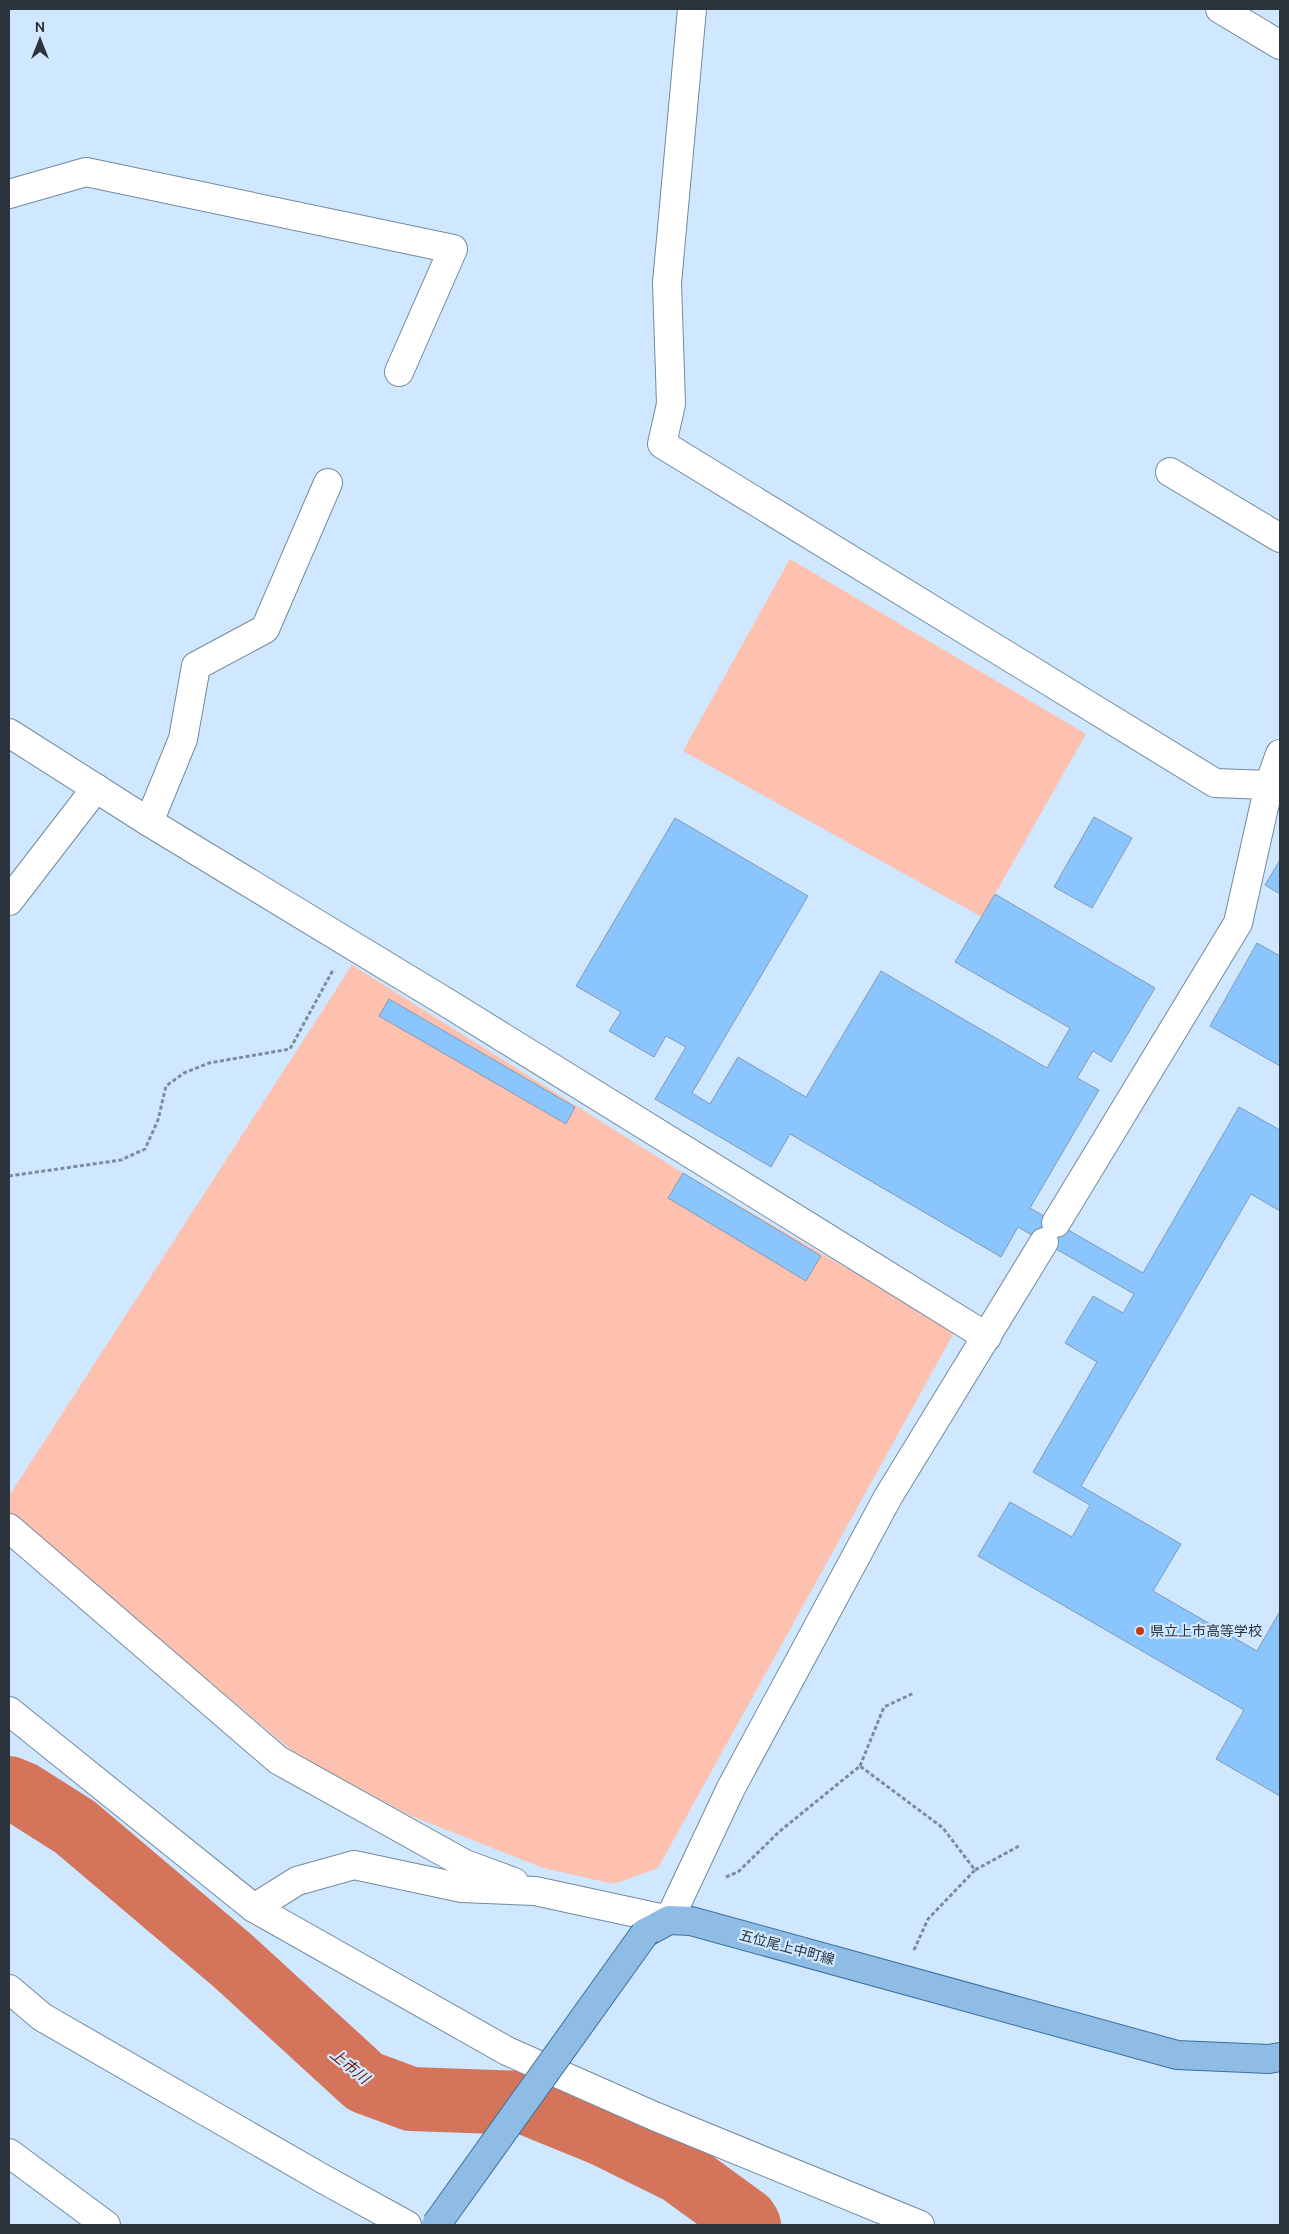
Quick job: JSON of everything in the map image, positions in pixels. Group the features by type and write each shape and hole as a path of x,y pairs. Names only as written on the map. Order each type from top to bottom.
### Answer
{"main road":[{"name":"五位尾上中町線","path":"670,1920 691,1921 1177,2055 1269,2059 1280,2057"},
{"path":"436,2225 645,1933 670,1920"}],"street":[{"path":"692,9 667,283 671,404 662,444 1214,783 1269,785"},
{"path":"1220,9 1280,45"},
{"path":"9,194 86,172 453,249 398,372"},
{"path":"1170,472 1280,538"},
{"path":"149,822 183,739 196,666 266,630 328,484"},
{"path":"9,733 149,822 987,1337"},
{"path":"9,1528 278,1760 465,1864 535,1891 670,1920 731,1788 888,1497 1238,923 1269,785 1280,754"},
{"path":"9,901 96,788"},
{"path":"9,1711 254,1908 507,2051 654,2116 920,2225"},
{"path":"254,1908 297,1881 354,1865 462,1888 535,1891"},
{"path":"9,1989 42,2017 325,2180 407,2225"},
{"path":"9,2153 106,2225"}],"path":[{"path":"9,1176 121,1160 145,1149 158,1120 166,1086 184,1073 208,1064 290,1049 347,943"},
{"path":"686,1884 709,1882 738,1872 780,1831 860,1766 884,1707 914,1693"},
{"path":"860,1766 943,1828 975,1870"},
{"path":"901,1978 928,1919 975,1870 1019,1846"}],"shaded area":[{"path":"790,559 1086,734 982,917 683,751"},
{"path":"352,965 683,1173 955,1331 658,1868 614,1884 543,1868 409,1815 297,1755 9,1513 9,1496"}],"building":[{"path":"1094,817 1132,838 1092,908 1054,887"},
{"path":"675,818 808,896 692,1093 710,1104 738,1057 806,1097 881,971 1047,1068 1070,1028 955,962 995,894 1155,988 1111,1062 1093,1051 1077,1078 1099,1090 1030,1208 1143,1273 1239,1107 1280,1130 1280,1211 1251,1194 1081,1486 1181,1544 1153,1591 1257,1651 1280,1611 1280,1796 1216,1759 1244,1710 978,1556 1010,1502 1072,1537 1090,1505 1033,1472 1097,1362 1065,1343 1093,1296 1123,1313 1134,1294 1018,1227 1001,1257 790,1134 771,1167 655,1099 686,1047 666,1036 654,1057 609,1031 621,1012 576,986"},
{"path":"1280,860 1280,894 1265,885"},
{"path":"1257,943 1280,956 1280,1066 1210,1026"},
{"path":"389,999 575,1107 566,1124 379,1016"},
{"path":"683,1173 821,1256 806,1281 668,1198"}],"waterway":[{"name":"上市川","path":"9,1788 23,1794 75,1827 233,1961 365,2082 411,2099 527,2103 603,2134 680,2172 746,2220 749,2225"}],"place":[{"name":"県立上市高等学校","path":"1140,1631"}]}
